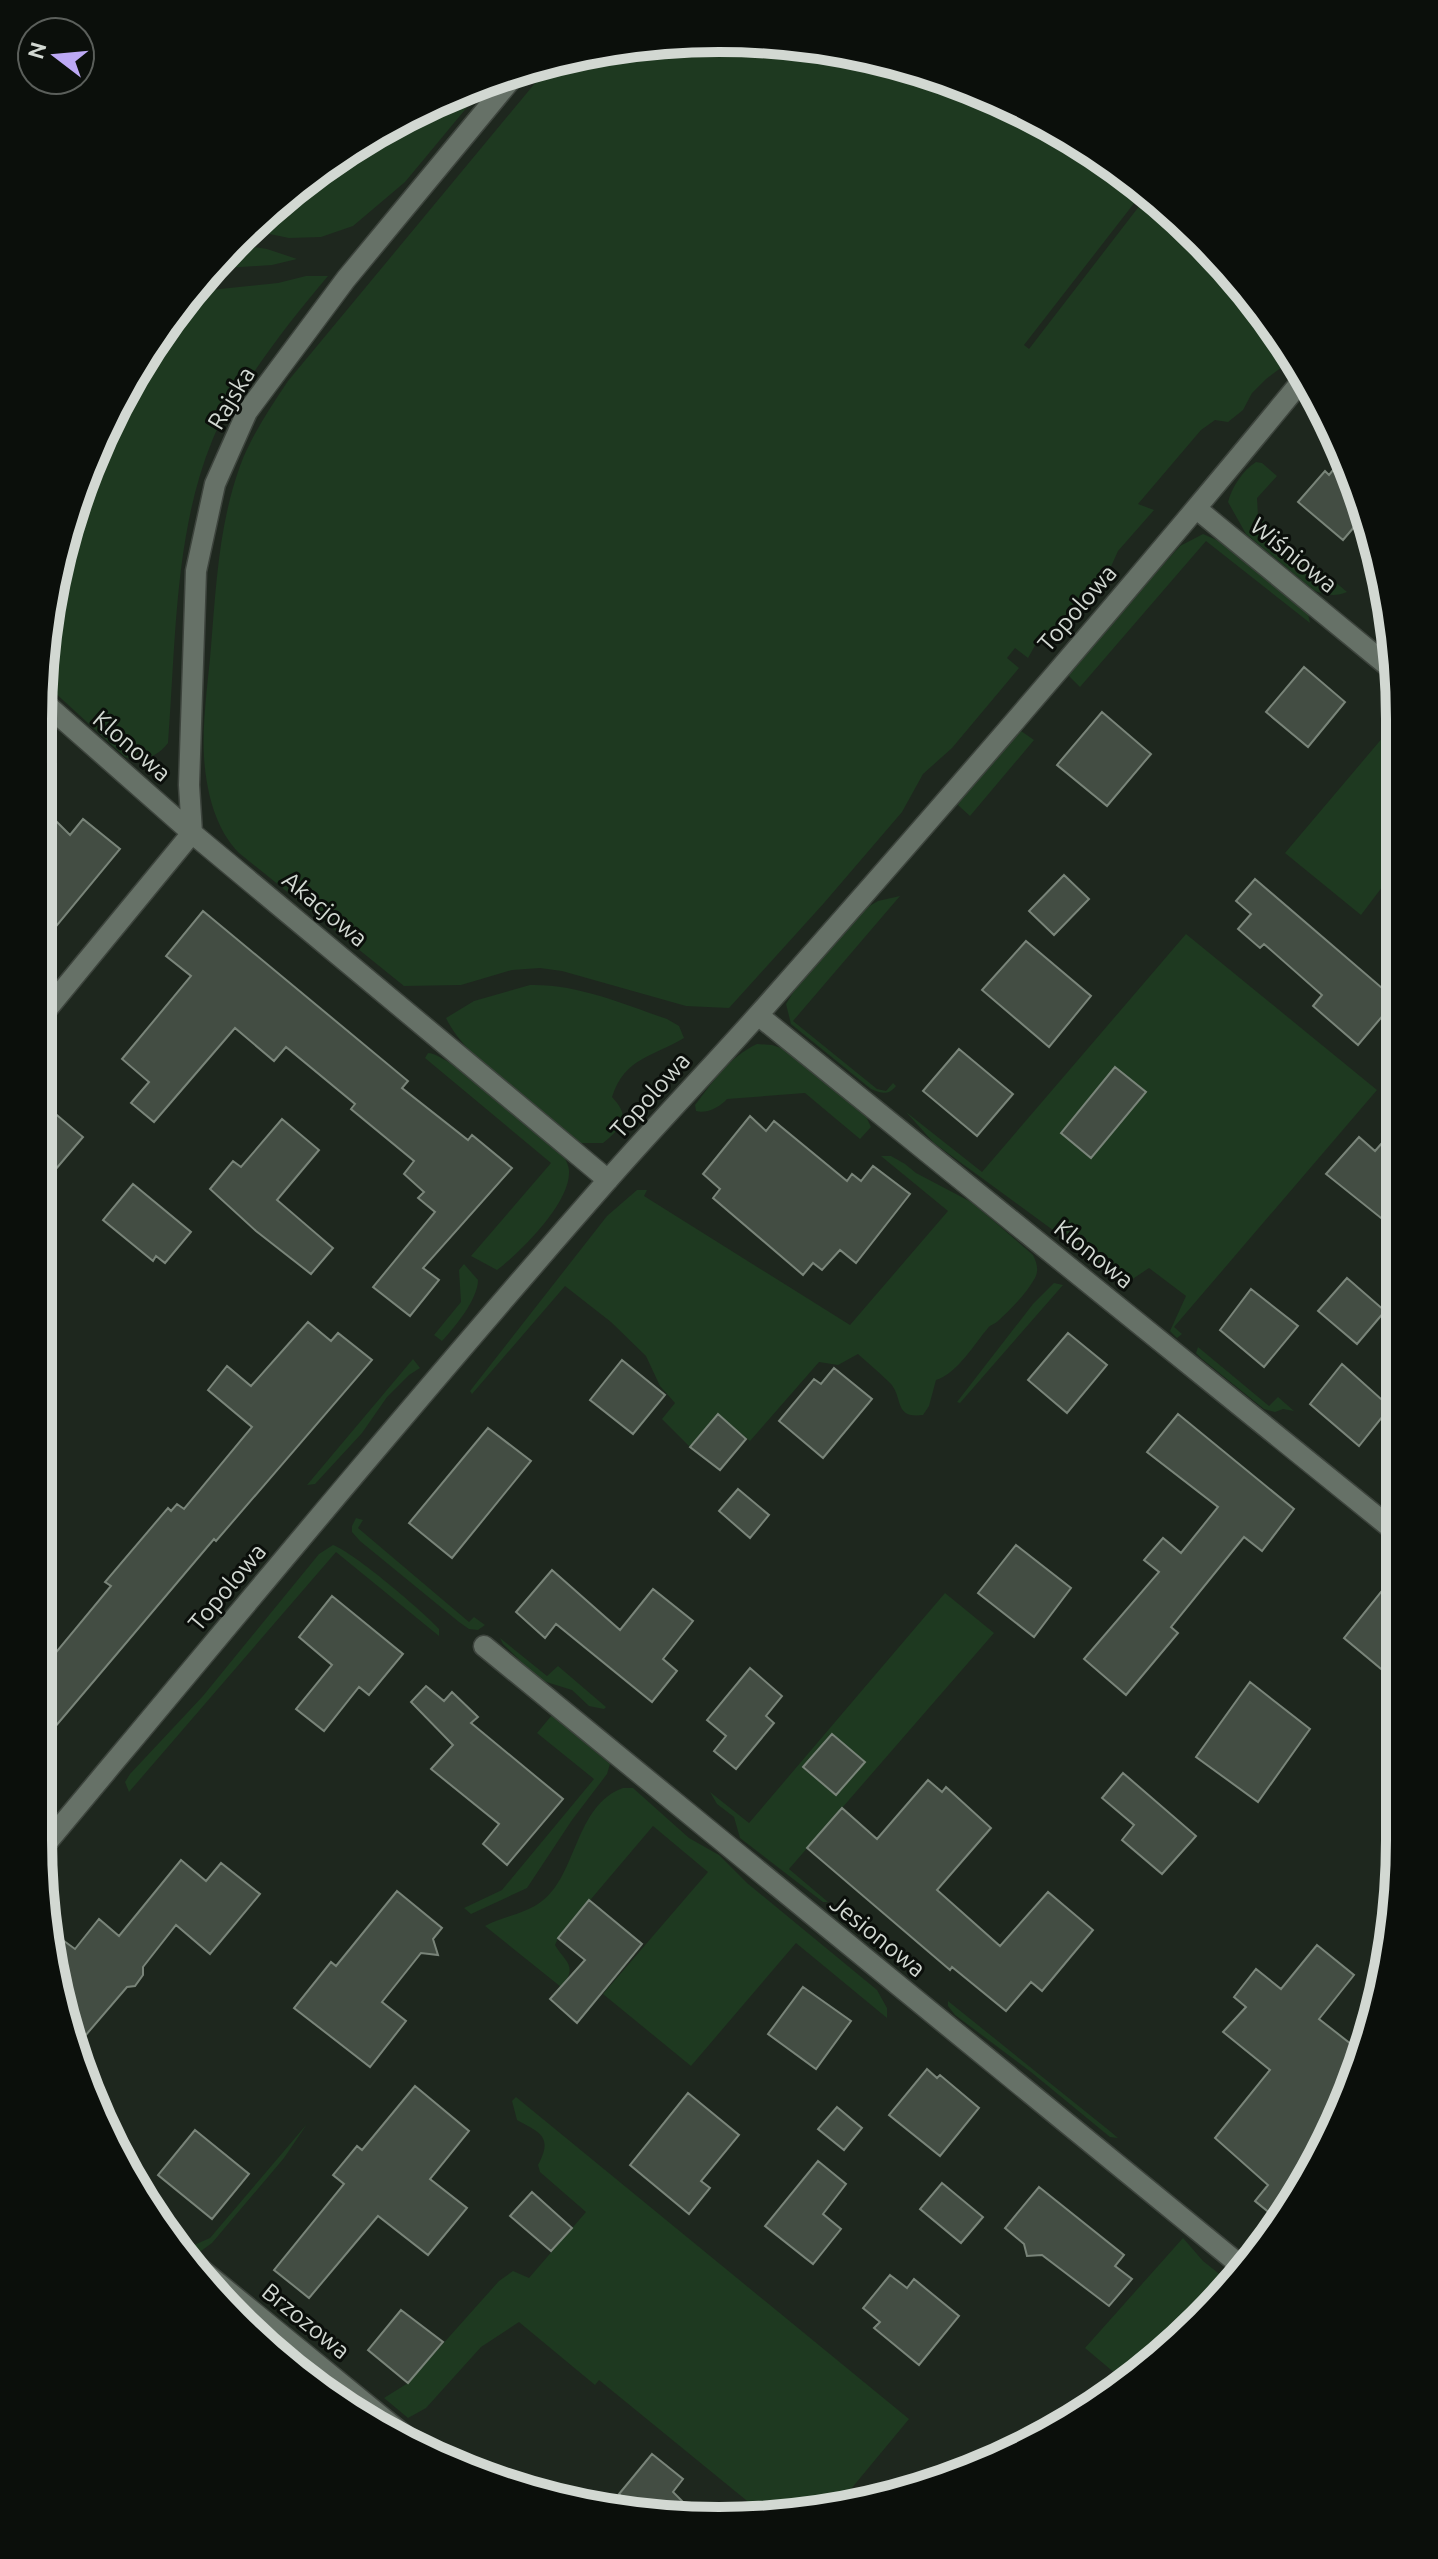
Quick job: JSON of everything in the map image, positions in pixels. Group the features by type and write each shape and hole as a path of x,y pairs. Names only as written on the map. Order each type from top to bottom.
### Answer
{"street":[{"name":"Rajska","path":"192,833 189,785 196,571 215,484 247,412 346,279 505,87"},
{"name":"Topolowa","path":"52,1837 315,1522 608,1180 758,1015 1197,509 1297,386"},
{"name":"Wiśniowa","path":"1197,509 1384,662"},
{"name":"Klonowa","path":"52,710 192,833"},
{"path":"52,1003 192,833"},
{"name":"Akacjowa","path":"192,833 608,1180"},
{"name":"Klonowa","path":"758,1015 1386,1524"},
{"name":"Jesionowa","path":"484,1646 1235,2261"},
{"name":"Brzozowa","path":"229,2292 377,2413"}],"green space":[{"path":"719,52 763,53 849,65 933,87 1014,121 1052,141 1090,164 1137,200 1024,345 1029,349 1141,203 1191,247 1220,279 1284,365 1252,393 1243,410 1228,422 1215,420 1201,430 1138,504 1154,510 1118,551 1109,571 1037,642 1028,658 1015,648 1007,658 1019,668 952,748 923,774 902,812 729,1008 686,1006 562,971 540,968 512,970 461,985 404,986 239,853 231,843 213,808 205,770 205,716 220,555 227,510 240,466 288,381 540,77 632,58"},
{"path":"474,99 405,182 353,226 321,237 289,238 263,233 348,164 424,121"},
{"path":"248,246 297,259 272,265 228,268"},
{"path":"306,276 328,276 278,339 229,408 216,433 200,477 183,551 168,743 149,758 125,757 53,691 65,589 87,505 141,385 164,348 209,290 278,283"},
{"path":"1256,462 1262,463 1277,476 1257,498 1258,516 1347,592 1330,595 1313,590 1246,534 1228,502 1239,479"},
{"path":"1203,534 1219,541 1308,614 1310,623 1206,541 1080,687 1067,674 1075,663 1180,546"},
{"path":"1021,731 1034,740 970,816 958,805 959,801 1013,733"},
{"path":"1386,734 1386,882 1361,915 1285,853"},
{"path":"900,896 793,1021 877,1089 886,1091 893,1083 896,1086 891,1091 882,1093 871,1089 791,1024 786,1004 800,981 859,912 878,901"},
{"path":"1186,934 1377,1090 1174,1327 1182,1334 1177,1338 1170,1331 1186,1296 1149,1268 1128,1282 1121,1280 934,1143 906,1112 982,1172"},
{"path":"530,985 565,988 600,996 679,1026 684,1038 641,1060 624,1074 612,1097 621,1110 622,1122 603,1143 581,1143 520,1095 484,1065 446,1018 474,1001"},
{"path":"757,1044 790,1051 863,1110 871,1127 860,1139 805,1093 727,1099 713,1109 696,1111 695,1105 722,1071"},
{"path":"428,1053 455,1066 495,1097 562,1153 568,1166 567,1183 553,1211 531,1239 497,1270 471,1256 551,1163 425,1058"},
{"path":"881,1156 891,1156 973,1203 1033,1255 1037,1266 1035,1278 1018,1301 989,1327 958,1365 936,1380 929,1406 923,1415 903,1411 891,1384 858,1354 838,1365 819,1362 750,1441 718,1414 690,1447 662,1419 675,1403 660,1386 646,1356 611,1322 565,1286 472,1394 470,1391 607,1216 637,1190 647,1190 644,1196 850,1325 948,1211"},
{"path":"464,1264 478,1280 477,1288 465,1312 442,1341 434,1335 461,1302 459,1270"},
{"path":"1054,1283 1063,1285 960,1403 957,1402 1033,1304"},
{"path":"1198,1347 1269,1406 1278,1397 1294,1411 1264,1409 1202,1359 1196,1353"},
{"path":"413,1359 420,1368 387,1397 362,1433 315,1484 307,1485"},
{"path":"356,1518 363,1520 358,1528 469,1622 474,1617 485,1625 478,1630 469,1629 360,1541 352,1532"},
{"path":"333,1545 404,1597 439,1629 439,1636 336,1552 129,1792 125,1782 130,1774 203,1696 319,1554"},
{"path":"945,1593 994,1633 789,1869 828,1902 823,1902 740,1838 734,1817 717,1804 710,1792 749,1823"},
{"path":"500,1638 547,1676 558,1666 606,1707 589,1706 572,1690 540,1680"},
{"path":"552,1715 610,1764 607,1774 527,1888 471,1914 464,1908 502,1890 594,1779 537,1733"},
{"path":"623,1788 633,1788 689,1838 719,1855 747,1883 877,1990 887,2008 887,2018 796,1943 691,2066 603,1994 708,1872 653,1826 558,1938 555,1945 570,1969 561,1987 485,1926 529,1909 554,1889 595,1809"},
{"path":"948,2001 1118,2138 1110,2137 955,2015"},
{"path":"516,2097 909,2419 846,2494 754,2506 599,2380 595,2385 519,2322 481,2347 426,2408 408,2418 384,2398 408,2383 499,2281 513,2271 529,2278 586,2212 540,2172 538,2165 544,2142 538,2133 517,2120 512,2101"},
{"path":"307,2124 284,2158 212,2243 201,2251 195,2251 181,2234 194,2245 210,2238"},
{"path":"1183,2238 1203,2261 1223,2277 1191,2312 1117,2375 1085,2348"}],"building":[{"path":"1336,467 1357,524 1343,540 1298,502 1325,471 1329,475"},
{"path":"1304,667 1345,702 1308,747 1266,712"},
{"path":"1102,712 1151,754 1107,806 1057,765"},
{"path":"52,817 70,835 83,819 120,849 52,931"},
{"path":"1064,875 1089,899 1054,935 1029,911"},
{"path":"1255,879 1386,991 1386,1012 1358,1045 1313,1006 1322,995 1264,944 1260,948 1238,929 1251,914 1236,901"},
{"path":"203,911 408,1081 402,1088 468,1140 472,1135 512,1168 423,1268 439,1280 410,1316 373,1287 435,1212 418,1198 424,1192 404,1174 414,1161 351,1109 355,1104 286,1047 274,1061 235,1028 154,1122 131,1103 149,1082 122,1059 191,976 166,956"},
{"path":"1026,941 1091,996 1049,1047 982,990"},
{"path":"959,1049 1013,1094 977,1136 923,1091"},
{"path":"1115,1067 1146,1092 1091,1158 1061,1133"},
{"path":"52,1111 83,1137 52,1174"},
{"path":"750,1116 766,1131 774,1121 847,1181 852,1174 861,1181 873,1166 910,1194 856,1263 840,1250 822,1270 813,1263 803,1275 713,1198 720,1189 703,1174"},
{"path":"282,1119 319,1150 277,1200 333,1248 311,1274 256,1231 210,1189 233,1161 241,1167"},
{"path":"1359,1137 1375,1151 1386,1138 1386,1222 1326,1174"},
{"path":"133,1184 191,1232 165,1263 156,1256 153,1261 103,1220"},
{"path":"1347,1278 1385,1311 1357,1344 1318,1311"},
{"path":"1251,1289 1298,1326 1264,1367 1220,1330"},
{"path":"308,1322 331,1341 338,1333 372,1360 216,1541 214,1539 52,1730 52,1657 111,1586 105,1582 168,1508 171,1511 177,1504 184,1509 252,1427 208,1390 227,1366 251,1386"},
{"path":"1068,1333 1107,1365 1067,1413 1028,1380"},
{"path":"622,1360 665,1395 633,1434 590,1400"},
{"path":"1342,1364 1386,1403 1386,1412 1359,1446 1310,1404"},
{"path":"834,1368 872,1399 823,1458 779,1421 814,1379 821,1384"},
{"path":"718,1414 746,1439 720,1470 690,1447"},
{"path":"1178,1414 1294,1509 1262,1551 1244,1537 1171,1627 1178,1633 1126,1695 1084,1659 1159,1572 1144,1560 1163,1538 1181,1553 1218,1507 1147,1452"},
{"path":"488,1428 531,1461 452,1558 409,1523"},
{"path":"738,1489 769,1515 750,1538 719,1511"},
{"path":"1016,1545 1071,1588 1034,1637 978,1593"},
{"path":"552,1570 620,1630 653,1589 693,1621 663,1659 677,1671 652,1702 556,1624 545,1638 516,1612"},
{"path":"1386,1586 1386,1673 1344,1638"},
{"path":"332,1596 403,1654 369,1695 359,1687 324,1731 296,1709 332,1665 299,1637"},
{"path":"750,1668 782,1696 766,1716 774,1723 736,1769 714,1751 726,1736 707,1720"},
{"path":"1250,1682 1310,1729 1258,1802 1196,1757"},
{"path":"426,1686 444,1701 452,1692 478,1717 471,1723 563,1799 507,1865 483,1844 499,1824 431,1769 453,1745 411,1702"},
{"path":"832,1734 865,1762 836,1795 803,1767"},
{"path":"1123,1773 1196,1836 1162,1874 1122,1840 1134,1825 1102,1798"},
{"path":"928,1780 942,1792 946,1787 991,1828 937,1890 1000,1946 1048,1892 1093,1930 1042,1991 1031,1982 1006,2011 952,1967 950,1970 807,1848 842,1808 877,1839"},
{"path":"181,1860 206,1881 221,1863 260,1894 210,1954 176,1925 143,1967 143,1975 135,1986 127,1987 83,2039 60,1938 75,1949 99,1919 119,1936"},
{"path":"397,1891 442,1928 433,1939 438,1955 421,1953 382,2002 406,2021 370,2067 294,2008 331,1962 336,1966"},
{"path":"589,1900 642,1944 577,2023 550,1999 585,1960 558,1938"},
{"path":"1317,1945 1354,1975 1319,2019 1353,2046 1317,2135 1271,2214 1255,2201 1268,2185 1215,2138 1270,2070 1223,2032 1246,2007 1234,1997 1256,1969 1281,1989"},
{"path":"803,1987 851,2021 816,2069 768,2034"},
{"path":"927,2069 937,2078 940,2075 979,2108 940,2156 889,2115"},
{"path":"415,2086 469,2131 430,2179 467,2208 428,2255 378,2216 309,2298 274,2270 344,2184 333,2175 357,2146 362,2150"},
{"path":"688,2093 739,2135 701,2181 710,2188 689,2214 630,2165"},
{"path":"837,2107 862,2128 844,2150 818,2129"},
{"path":"195,2130 249,2174 212,2219 158,2175"},
{"path":"818,2161 846,2184 823,2214 841,2229 813,2264 765,2226"},
{"path":"942,2183 983,2217 961,2243 920,2209"},
{"path":"1039,2187 1124,2255 1115,2266 1132,2279 1109,2306 1042,2255 1027,2256 1024,2244 1005,2228"},
{"path":"532,2192 572,2228 551,2251 510,2216"},
{"path":"890,2275 907,2288 914,2279 959,2316 919,2365 874,2328 880,2322 863,2308"},
{"path":"401,2310 443,2342 408,2383 368,2350"},
{"path":"652,2454 683,2479 673,2492 687,2506 625,2500 619,2494"}]}
